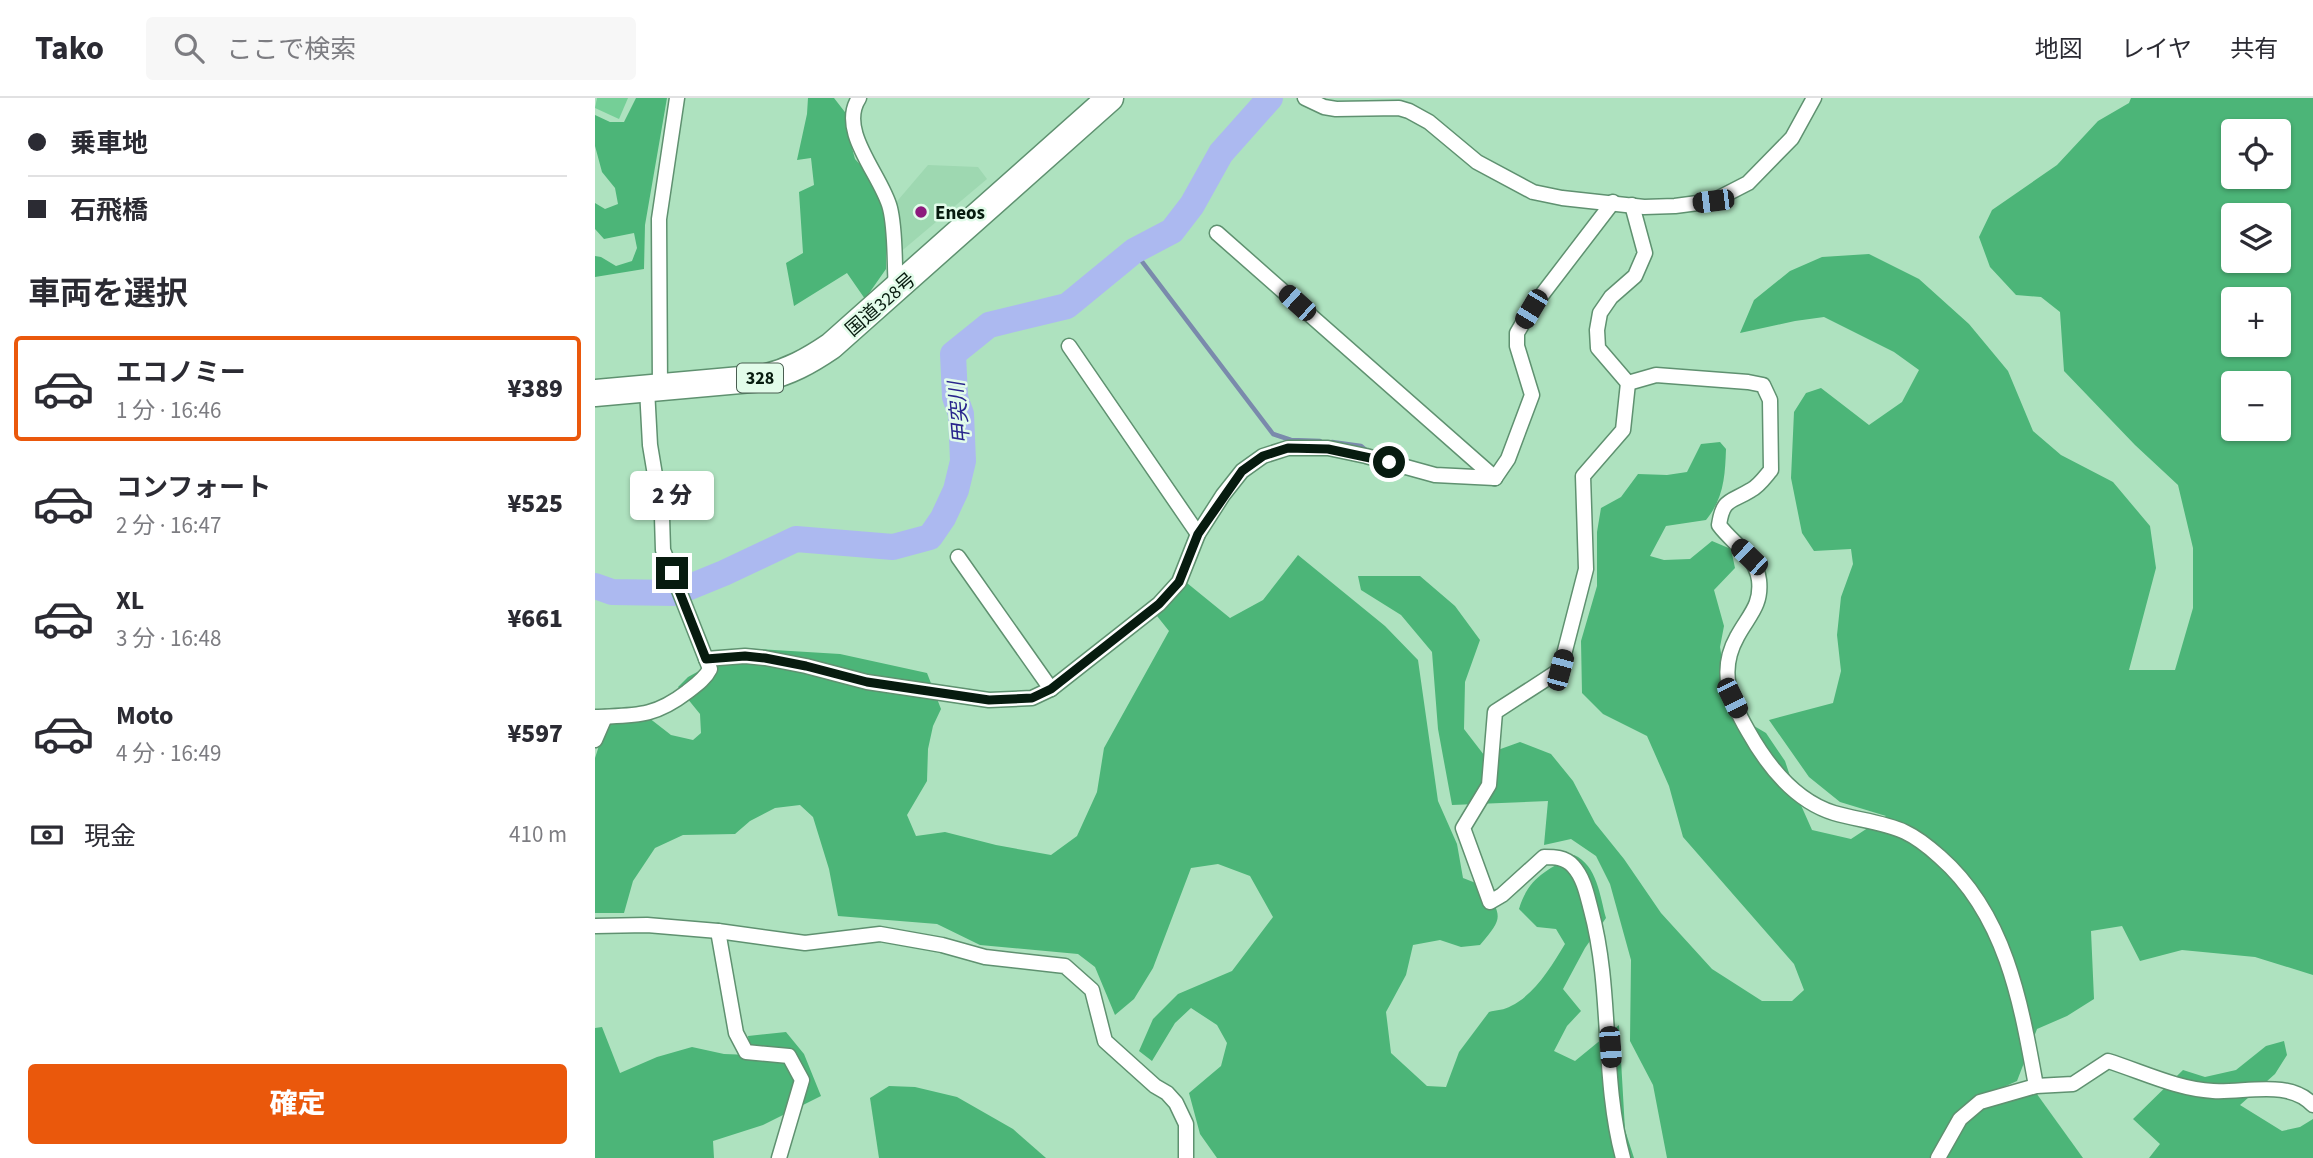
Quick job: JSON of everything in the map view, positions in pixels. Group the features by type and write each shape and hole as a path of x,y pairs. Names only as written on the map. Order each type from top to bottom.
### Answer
{"highway":[{"name":"国道328号","path":"595,393 735,382 787,372 831,346 1110,98"}],"street":[{"path":"595,740 600,717 652,713 707,676 710,669 663,550 662,517 650,445 659,219 677,98"},
{"path":"859,98 854,105 852,119 861,149 890,208 896,289"},
{"path":"1305,98 1324,107 1399,108 1409,111 1429,122 1477,162 1534,192 1562,198 1632,205 1675,206 1713,201 1748,183 1792,138 1814,98"},
{"path":"1495,478 1508,459 1532,395 1517,346 1517,333 1531,309 1613,202"},
{"path":"1623,1158 1612,1090 1607,1004 1598,934 1583,882 1572,864 1561,858 1544,857 1502,895 1490,902 1463,828 1489,785 1495,712 1560,670 1586,569 1583,476 1623,430 1628,383 1598,348 1597,330 1600,313 1611,297 1635,276 1645,253 1632,205"},
{"path":"1217,233 1495,478"},
{"path":"1069,346 1198,534"},
{"path":"1628,383 1656,375 1763,385 1770,400 1771,470 1754,489 1732,499 1722,509 1719,525 1749,557 1759,578 1757,607 1736,638 1728,659 1726,679 1732,698 1747,730 1769,765 1787,785 1832,812 1907,833 1930,848 1957,872 1992,921 2009,964 2023,1012 2036,1086"},
{"path":"706,659 745,656 765,658 867,682 989,700 1032,698 1051,689 1159,604 1179,582 1198,534 1242,471 1263,456 1288,448 1328,449 1436,475 1495,478"},
{"path":"958,556 1051,689"},
{"path":"595,926 647,925 805,943 880,934 942,945 985,957 1065,966 1092,990 1105,1041 1155,1086 1167,1093 1175,1103 1185,1124 1186,1158"},
{"path":"718,931 736,1033 746,1052 789,1056 803,1080 779,1158"},
{"path":"1938,1158 1960,1119 1980,1102 2036,1086 2073,1084 2108,1061 2178,1085 2212,1091 2289,1090 2308,1099 2313,1105"}],"shaded area":[{"path":"597,98 628,98 619,119 595,108"},
{"name":"Eneos","path":"928,165 978,167 987,179 898,254 893,206"}],"green space":[{"path":"636,98 667,98 645,225 644,269 595,277 595,256 616,266 632,261 637,248 634,233 604,239 595,229 595,203 605,209 618,204 615,188 602,172 595,146 595,115 610,122 624,122"},
{"path":"808,98 834,98 848,116 848,133 855,159 875,181 886,216 886,269 865,299 847,273 794,306 786,263 803,253 799,192 814,185 811,158 797,160"},
{"path":"2131,98 2313,98 2313,975 2255,957 2182,950 2140,961 2122,926 2091,931 2094,999 2067,1016 2037,1029 2017,1081 1986,1095 1934,1158 1667,1158 1653,1085 1630,1041 1631,960 1610,884 1596,856 1571,839 1544,845 1548,801 1452,805 1438,729 1432,652 1401,615 1361,590 1358,576 1420,576 1455,606 1480,640 1465,682 1464,729 1484,755 1520,742 1551,754 1573,781 1595,823 1661,913 1712,969 1762,1001 1792,1001 1804,990 1794,964 1683,837 1669,786 1647,736 1603,714 1582,693 1581,641 1597,586 1597,532 1601,508 1621,497 1638,474 1667,475 1687,472 1701,444 1720,442 1726,449 1724,478 1712,512 1706,520 1666,526 1650,556 1664,560 1690,559 1712,541 1731,549 1735,568 1714,590 1724,626 1720,647 1724,672 1737,716 1766,733 1785,761 1812,830 1851,839 1886,816 1840,802 1809,777 1769,720 1833,703 1841,671 1837,635 1841,597 1853,564 1851,549 1814,551 1802,533 1791,478 1794,412 1806,393 1821,388 1869,425 1902,402 1919,370 1894,352 1824,317 1740,333 1754,300 1790,271 1822,257 1869,254 1919,279 1969,324 2008,371 2033,431 2061,455 2113,482 2150,526 2156,568 2129,670 2175,670 2193,608 2193,548 2178,485 2135,445 2064,371 2060,312 2041,297 2016,295 1990,267 1979,237 1992,210 2057,165 2098,121 2129,103"},
{"path":"1298,555 1385,626 1418,660 1438,801 1457,844 1463,878 1486,887 1497,912 1498,918 1493,929 1480,945 1461,947 1440,940 1413,945 1406,975 1386,1012 1391,1053 1427,1086 1446,1087 1459,1052 1489,1012 1509,1007 1528,994 1542,979 1565,944 1556,929 1537,927 1519,909 1533,882 1574,855 1588,866 1593,874 1606,918 1585,948 1563,989 1581,1011 1567,1026 1554,1051 1575,1061 1619,1025 1625,1130 1634,1158 1217,1158 1200,1134 1189,1093 1221,1066 1227,1043 1217,1025 1191,1008 1175,1023 1152,1061 1139,1051 1153,1019 1178,994 1232,971 1273,917 1250,876 1218,864 1191,868 1153,968 1134,999 1115,1015 1095,967 1078,954 980,945 937,924 838,916 829,869 813,817 800,805 775,808 750,821 735,834 683,835 655,848 633,881 624,913 595,913 595,758 610,712 635,707 671,735 693,740 701,733 700,714 678,687 688,677 741,648 840,654 927,673 941,709 933,726 928,749 927,781 907,815 916,836 945,832 1051,855 1077,836 1097,792 1104,748 1169,631 1157,616 1187,583 1230,618 1263,600"},
{"path":"602,1027 620,1073 657,1057 692,1047 724,1054 750,1055 748,1036 786,1032 804,1054 821,1096 763,1125 713,1141 714,1158 595,1158 595,1028"},
{"path":"2284,1041 2287,1055 2275,1074 2240,1105 2282,1131 2300,1127 2313,1119 2313,1158 2149,1158 2160,1144 2133,1119 2183,1070 2205,1077 2236,1070 2266,1046"},
{"path":"889,1086 915,1087 957,1097 1013,1129 1046,1158 879,1158 870,1098"},
{"path":"2034,1090 2083,1158 1947,1158 1955,1138 1973,1110"}],"waterway":[{"name":"甲突川","path":"595,586 612,592 675,593 796,539 893,547 930,537 943,518 956,490 963,461 961,414 955,397 953,354 989,325 1067,306 1134,251 1172,231 1192,205 1221,153 1270,98"},
{"path":"1134,251 1273,434 1291,440 1320,441"},
{"path":"1332,442 1361,446 1367,451"}],"place":[{"name":"Eneos","path":"921,212"}],"route":[{"path":"672,573 706,659 745,656 765,658 867,682 989,700 1032,698 1051,689 1159,604 1179,582 1198,534 1223,495 1242,471 1263,456 1288,448 1328,449 1389,462"}]}
